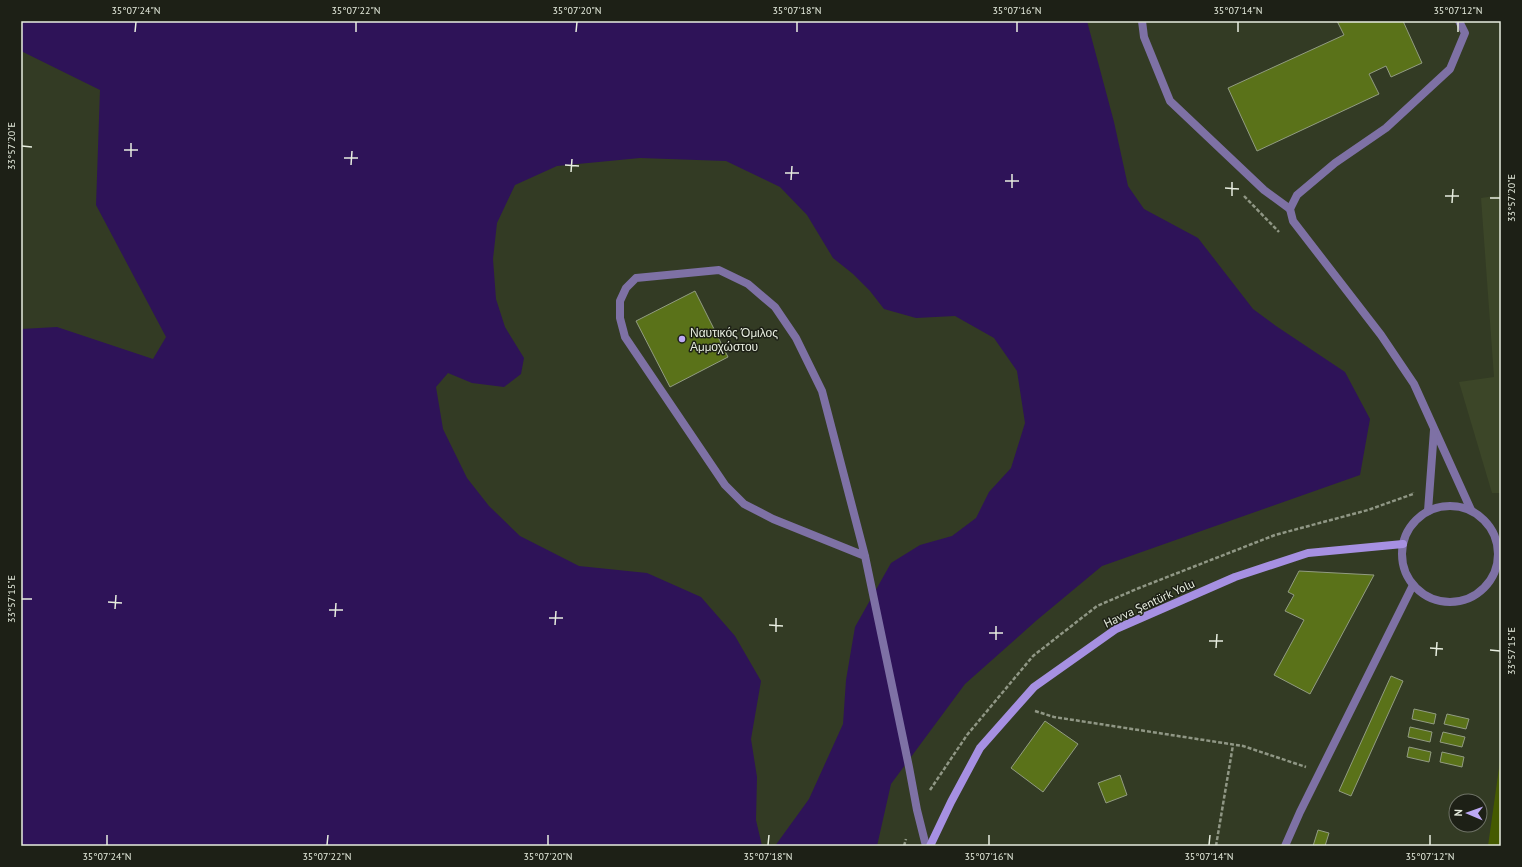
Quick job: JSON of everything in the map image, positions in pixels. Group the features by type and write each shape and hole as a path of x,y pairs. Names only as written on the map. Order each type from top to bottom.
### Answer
{"street":[{"path":"1142,21 1144,37 1170,101 1264,190 1290,209 1293,220 1381,335 1414,384 1471,510"},
{"path":"1290,209 1297,195 1335,163 1386,128 1450,69 1465,33 1459,21"},
{"path":"865,556 773,519 744,504 725,485 625,337 620,318 620,301 626,288 636,278 719,270 748,284 775,307 796,338 822,391 865,556 917,810 926,846"},
{"path":"1428,511 1434,429"},
{"path":"1442,506 1457,506 1471,510 1484,519 1492,531 1497,545 1497,574 1485,587 1472,597 1457,602 1440,601 1426,596 1413,585 1406,573 1402,558 1403,544 1408,530 1416,519 1428,511 1442,506"},
{"name":"Havva Şentürk Yolu","path":"930,846 951,802 980,748 1034,686 1116,629 1235,578 1308,553 1403,544"},
{"path":"1285,846 1413,585"}],"path":[{"path":"1240,192 1282,236"},
{"path":"917,810 967,735 1033,656 1097,606 1275,535 1368,510 1412,494 1414,486"},
{"path":"1017,706 1054,717 1243,746 1320,772"},
{"path":"1216,846 1233,745"},
{"path":"904,846 906,839"}],"shaded area":[{"path":"21,21 1087,21 1114,122 1128,186 1144,209 1198,238 1253,309 1345,372 1370,419 1360,475 1102,566 1037,620 965,684 891,784 877,846 775,846 809,799 843,724 846,680 855,627 891,563 920,545 952,536 976,518 989,492 1011,468 1025,423 1017,371 994,338 955,316 916,318 884,309 870,291 853,274 833,258 807,215 780,187 726,161 640,158 557,166 515,185 497,223 493,259 496,299 505,327 524,358 521,374 504,387 472,383 448,373 436,387 443,429 467,478 489,506 520,536 579,566 647,573 701,597 735,636 761,681 751,739 757,777 756,820 762,846 21,846 21,329 57,327 153,359 166,337 96,205 100,90 21,51"},
{"path":"1501,195 1501,493 1492,493 1459,382 1494,377 1481,198"}],"green space":[{"path":"1501,754 1501,846 1488,846"}],"building":[{"path":"1337,21 1403,21 1422,63 1391,77 1386,66 1369,74 1379,94 1257,151 1228,88 1344,35"},
{"name":"Ναυτικός Όμιλος Αμμοχώστου","path":"695,291 728,357 670,387 636,321"},
{"path":"1299,571 1374,575 1310,694 1274,675 1304,620 1285,611 1294,595 1288,592"},
{"path":"1391,676 1403,681 1351,796 1339,791"},
{"path":"1414,709 1436,714 1434,724 1412,719"},
{"path":"1447,714 1469,719 1466,729 1444,724"},
{"path":"1045,721 1078,744 1043,792 1011,768"},
{"path":"1410,727 1432,732 1430,742 1408,737"},
{"path":"1443,732 1465,737 1462,747 1440,742"},
{"path":"1409,747 1431,752 1429,762 1407,757"},
{"path":"1442,752 1464,757 1462,767 1440,762"},
{"path":"1120,775 1127,795 1106,803 1098,783"},
{"path":"1318,830 1329,833 1325,846 1313,846"}],"place":[{"name":"Ναυτικός Όμιλος Αμμοχώστου","path":"682,339"}]}
